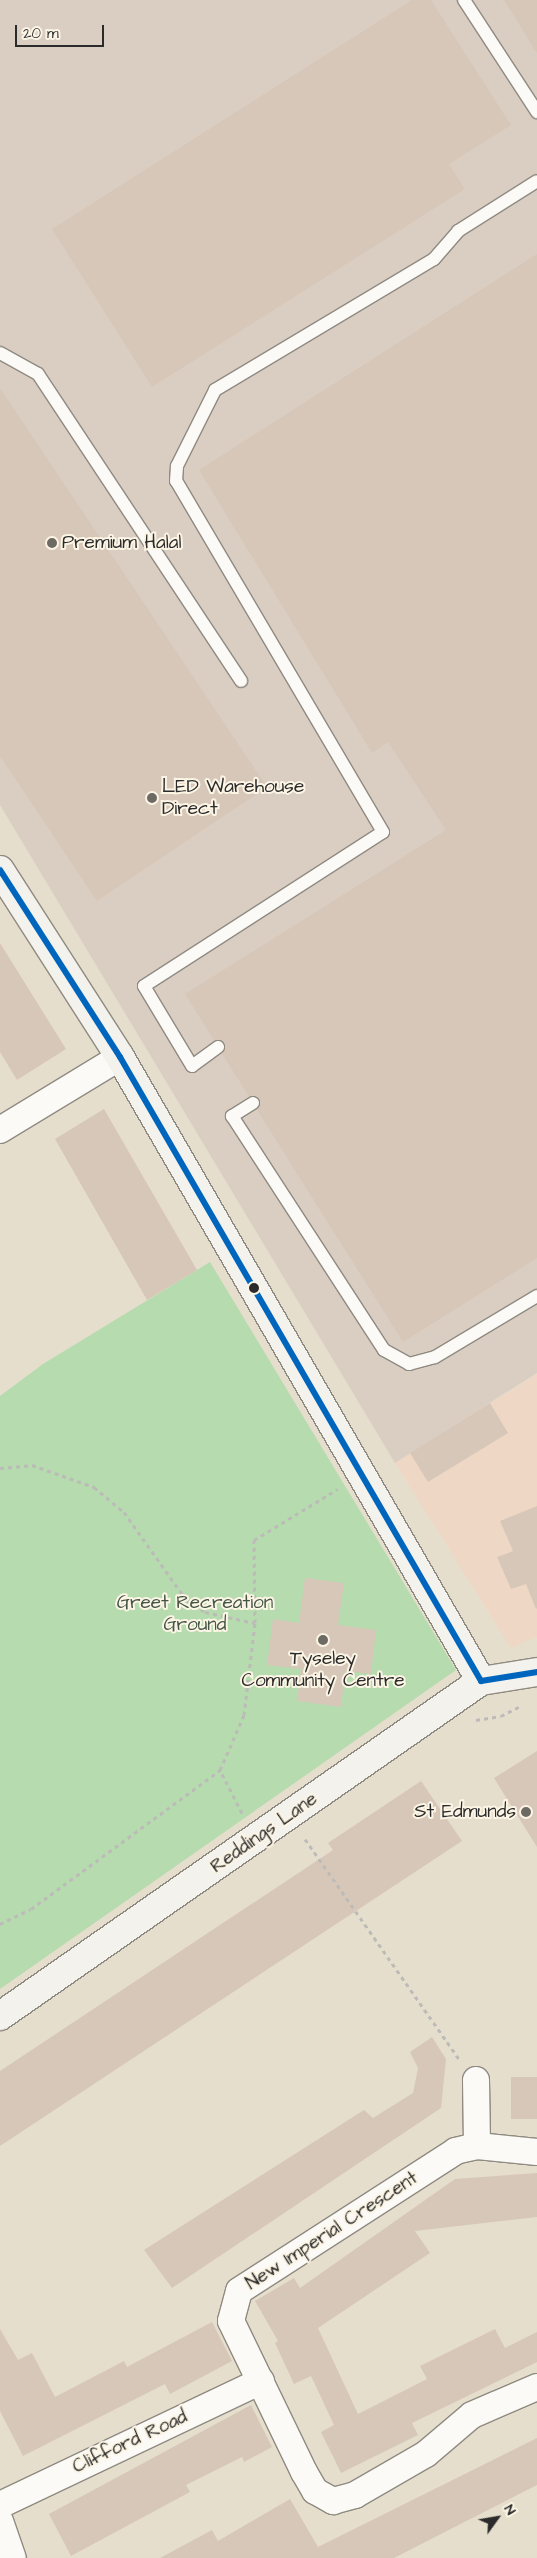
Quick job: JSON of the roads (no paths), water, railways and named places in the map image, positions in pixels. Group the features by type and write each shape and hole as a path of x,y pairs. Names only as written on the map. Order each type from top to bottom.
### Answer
{"street":[{"path":"0,870 120,1057 481,1681"},
{"path":"0,1130 120,1057"},
{"name":"Reddings Lane","path":"0,2016 481,1681 537,1672"},
{"path":"476,2080 477,2146"},
{"name":"New Imperial Crescent","path":"537,2152 477,2146 456,2151 239,2291 231,2321 315,2491 333,2501 355,2495 426,2454 472,2415 537,2388"},
{"name":"Clifford Road","path":"0,2505 261,2381"},
{"path":"0,2521 13,2558"}],"lane":[{"path":"464,0 537,112"},
{"path":"218,1047 192,1066 144,986 382,832 176,481 177,466 215,390 434,259 458,231 537,181"},
{"path":"0,353 38,374 241,681"},
{"path":"253,1103 232,1116 384,1350 409,1364 435,1357 537,1296"}],"place":[{"name":"Premium Halal","path":"52,543"},
{"name":"LED Warehouse Direct","path":"152,798"},
{"name":"Tyseley Community Centre","path":"323,1640"},
{"name":"St Edmunds","path":"526,1812"}],"park label":[{"name":"Greet Recreation Ground","path":"195,1614"}]}
